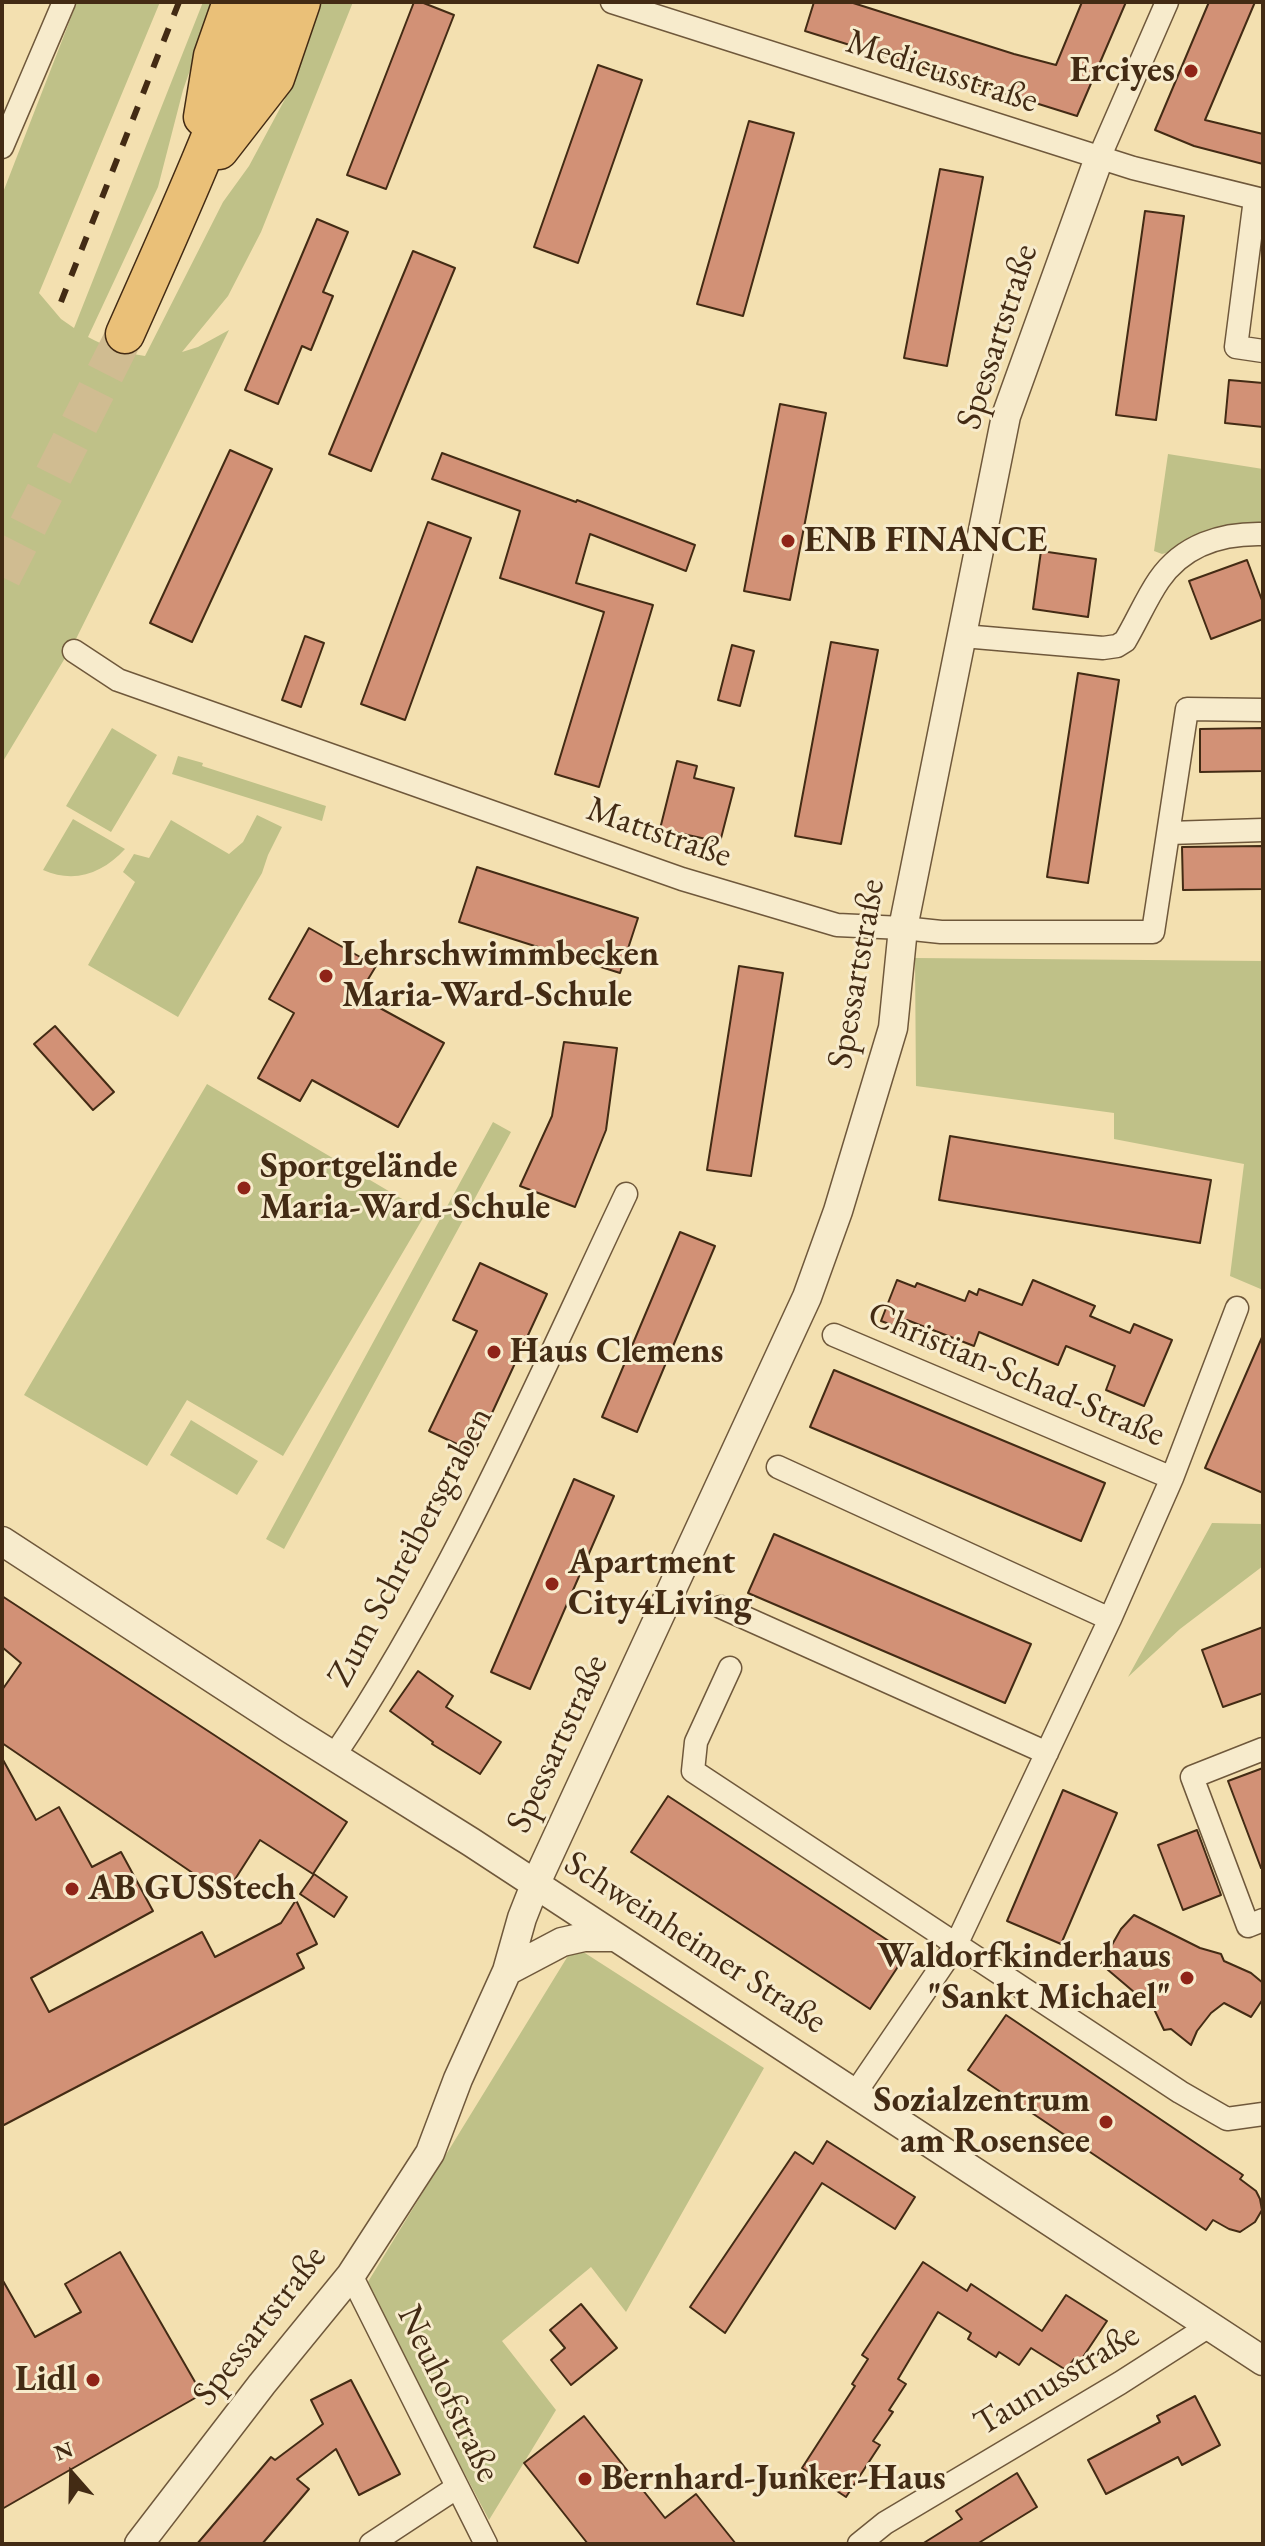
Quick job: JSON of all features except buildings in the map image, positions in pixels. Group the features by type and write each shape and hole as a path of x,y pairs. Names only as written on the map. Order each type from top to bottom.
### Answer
{"highway":[{"path":"191,187 213,56 232,2"},
{"path":"125,334 191,187 262,2"},
{"path":"191,187 275,78 301,2"}],"street":[{"path":"2,147 64,2"},
{"name":"Medicusstraße","path":"612,2 1099,158 1259,199 1236,347 1263,351"},
{"name":"Spessartstraße","path":"139,2544 262,2384 351,2275 430,2153 458,2079 507,1971 535,1885 807,1297 838,1211 893,1028 903,928 1006,416 1099,158 1167,2"},
{"path":"963,636 1103,648 1117,646 1125,641 1160,579 1175,562 1215,538 1263,534"},
{"name":"Mattstraße","path":"74,651 118,680 682,879 837,925 941,932 1153,932 1187,709 1263,710"},
{"path":"1169,833 1263,830"},
{"name":"Zum Schreibersgraben","path":"334,1756 416,1623 469,1527 626,1194"},
{"name":"Christian-Schad-Straße","path":"856,2092 956,1945 1110,1619 1172,1478 1237,1308"},
{"name":"Christian-Schad-Straße","path":"834,1335 1172,1478"},
{"path":"778,1467 1110,1619"},
{"name":"Schweinheimer Straße","path":"2,1541 856,2092 1263,2361"},
{"path":"721,1607 1047,1753"},
{"path":"730,1668 696,1742 693,1771 1180,2092 1227,2119 1263,2114"},
{"path":"1263,1749 1192,1777 1248,1926 1263,1920"},
{"path":"507,1971 562,1942 584,1937 614,1937"},
{"name":"Neuhofstraße","path":"351,2275 486,2544"},
{"name":"Taunusstraße","path":"859,2544 885,2523 1120,2383 1209,2326"},
{"path":"371,2544 456,2488"}],"green space":[{"path":"77,2 160,2 39,293 61,319 74,328 203,2 214,2 183,90 158,187 88,337 116,349 145,356 223,202 249,166 285,99 319,2 353,2 261,232 228,296 182,352 229,330 74,643 2,763 2,195"},
{"path":"1168,454 1263,469 1263,528 1162,554 1154,551"},
{"path":"112,728 157,755 111,832 66,806"},
{"path":"178,756 326,806 322,821 172,774"},
{"path":"257,815 282,827 262,873 178,1017 88,965 135,882 123,872 134,854 149,858 171,820 229,854 243,842"},
{"path":"73,819 125,849 88,874 66,876 43,870"},
{"path":"915,958 1263,961 1263,1290 1230,1276 1244,1164 1114,1139 1114,1113 916,1086"},
{"path":"207,1084 426,1213 283,1456 187,1400 147,1466 24,1395"},
{"path":"493,1122 511,1132 284,1549 266,1539"},
{"path":"191,1420 258,1461 237,1495 170,1455"},
{"path":"1212,1523 1263,1524 1263,1566 1180,1629 1128,1677"},
{"path":"574,1946 764,2068 626,2312 591,2267 502,2341 556,2410 489,2520 366,2285"}],"tunnel":[{"path":"2,577 125,334"}],"railway":[{"path":"61,302 179,2"}],"place":[{"name":"Erciyes","path":"1191,71"},
{"name":"ENB FINANCE","path":"788,541"},
{"name":"Lehrschwimmbecken Maria-Ward-Schule","path":"326,976"},
{"name":"Sportgelände Maria-Ward-Schule","path":"244,1188"},
{"name":"Haus Clemens","path":"494,1352"},
{"name":"Apartment City4Living","path":"552,1584"},
{"name":"AB GUSStech","path":"72,1889"},
{"name":"Waldorfkinderhaus \"Sankt Michael\"","path":"1187,1978"},
{"name":"Sozialzentrum am Rosensee","path":"1106,2122"},
{"name":"Lidl","path":"93,2380"},
{"name":"Bernhard-Junker-Haus","path":"585,2479"}]}
